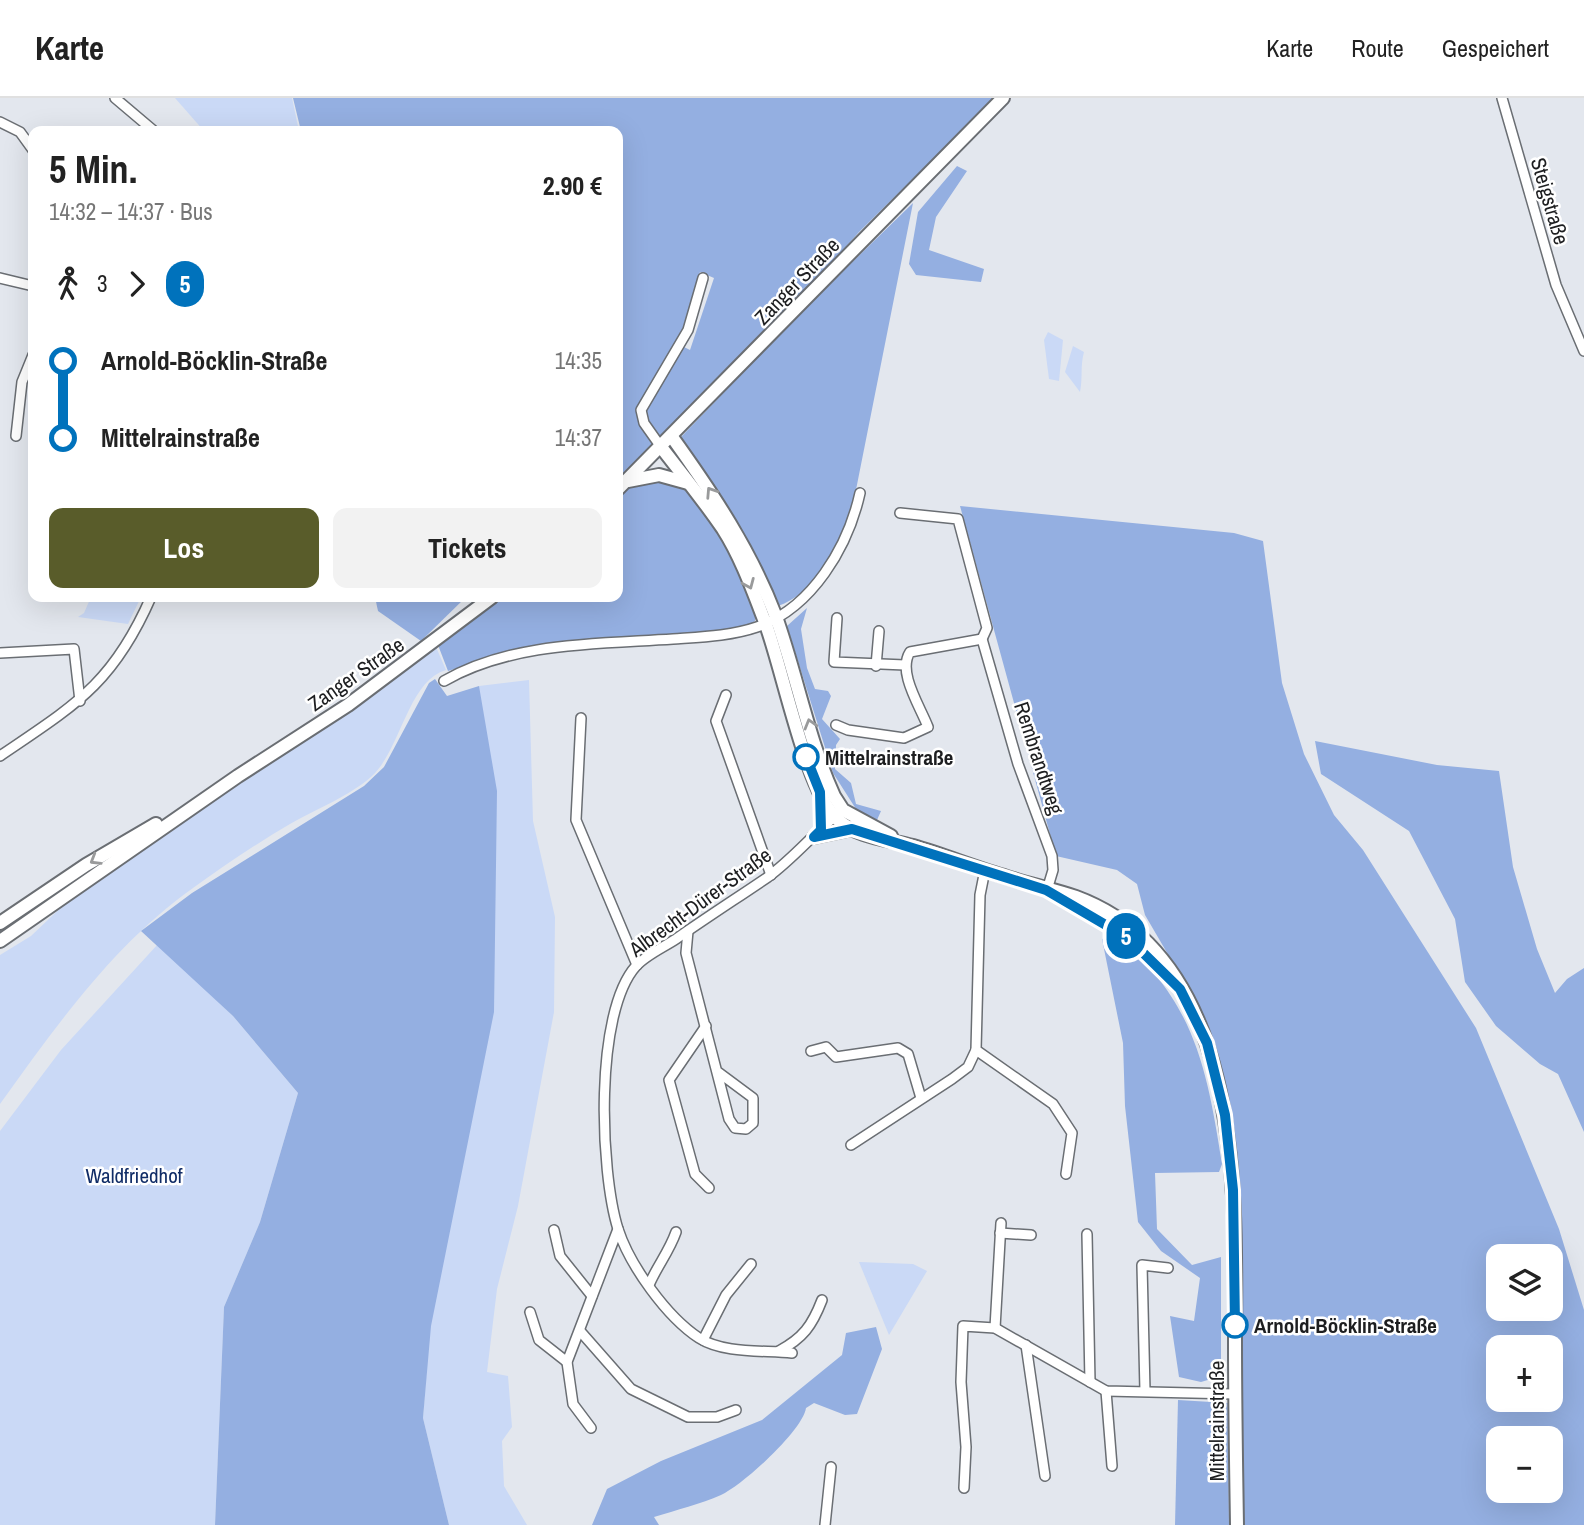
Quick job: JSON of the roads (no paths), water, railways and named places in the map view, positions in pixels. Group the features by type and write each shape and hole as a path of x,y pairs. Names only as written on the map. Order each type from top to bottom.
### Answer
{"street":[{"path":"116,98 148,126"},
{"name":"Zanger Straße","path":"623,484 673,437 1003,98"},
{"name":"Steigstraße","path":"1502,98 1556,285 1584,351"},
{"path":"0,122 20,132 28,143"},
{"path":"0,278 28,285"},
{"path":"662,447 644,423 641,411 688,330 703,278"},
{"path":"16,436 22,382 28,367"},
{"name":"Mittelrainstraße","path":"673,437 735,530 771,620 839,813 913,846 1046,890 1077,897 1124,923 1169,967 1207,1043 1225,1115 1236,1242 1237,1525"},
{"name":"Mittelrainstraße","path":"662,447 724,531 771,620 820,792 852,829 871,837 913,846"},
{"path":"623,485 659,475 690,484"},
{"path":"444,681 480,664 565,646 709,636 771,620 799,601 834,558 854,519 860,493"},
{"name":"Rembrandtweg","path":"900,513 958,519 986,628 982,639 1018,764 1052,856 1053,870 1046,890"},
{"path":"0,756 80,701 127,647 149,602"},
{"name":"Zanger Straße","path":"0,941 238,776 348,705 485,602"},
{"path":"837,618 834,662 876,666 905,665"},
{"path":"876,666 879,631"},
{"path":"836,725 848,730 904,737 928,727 905,665 910,652 982,639"},
{"path":"0,653 74,649 80,701"},
{"path":"726,695 716,721 771,875"},
{"path":"581,718 576,820 636,965"},
{"name":"Zanger Straße","path":"0,923 86,865 238,776"},
{"path":"820,792 818,834 852,829"},
{"name":"Albrecht-Dürer-Straße","path":"792,1353 723,1348 703,1340 683,1326 649,1285 618,1229 606,1143 605,1088 612,1016 618,998 636,965 771,875 839,813"},
{"path":"851,1145 968,1067 976,1050 980,895 985,870"},
{"path":"688,931 687,953 732,1126 746,1129 753,1123 753,1098 718,1072"},
{"path":"706,1026 669,1080 695,1174 709,1188"},
{"path":"811,1051 827,1047 836,1057 898,1048 908,1054 921,1097"},
{"path":"976,1050 1053,1104 1072,1133 1066,1174"},
{"path":"995,1328 1000,1223"},
{"path":"591,1428 573,1404 566,1362 618,1229"},
{"path":"554,1230 560,1256 592,1296"},
{"path":"649,1285 659,1260 669,1251 676,1232"},
{"path":"1000,1233 1031,1234"},
{"path":"1087,1234 1090,1382"},
{"path":"703,1340 726,1295 751,1264"},
{"path":"1145,1391 1142,1265 1168,1268"},
{"path":"777,1352 801,1339 813,1324 822,1300"},
{"path":"530,1312 540,1340 566,1362"},
{"path":"964,1488 966,1447 961,1382 963,1326 995,1328 1106,1391 1235,1394"},
{"path":"580,1331 631,1389 688,1417 717,1417 736,1409"},
{"path":"1026,1345 1045,1476"},
{"path":"1106,1391 1112,1466"},
{"path":"825,1525 831,1467"}],"place":[{"name":"Mittelrainstraße","path":"806,757"},
{"name":"Arnold-Böcklin-Straße","path":"1235,1325"}],"park label":[{"name":"Waldfriedhof","path":"134,1175"}]}
